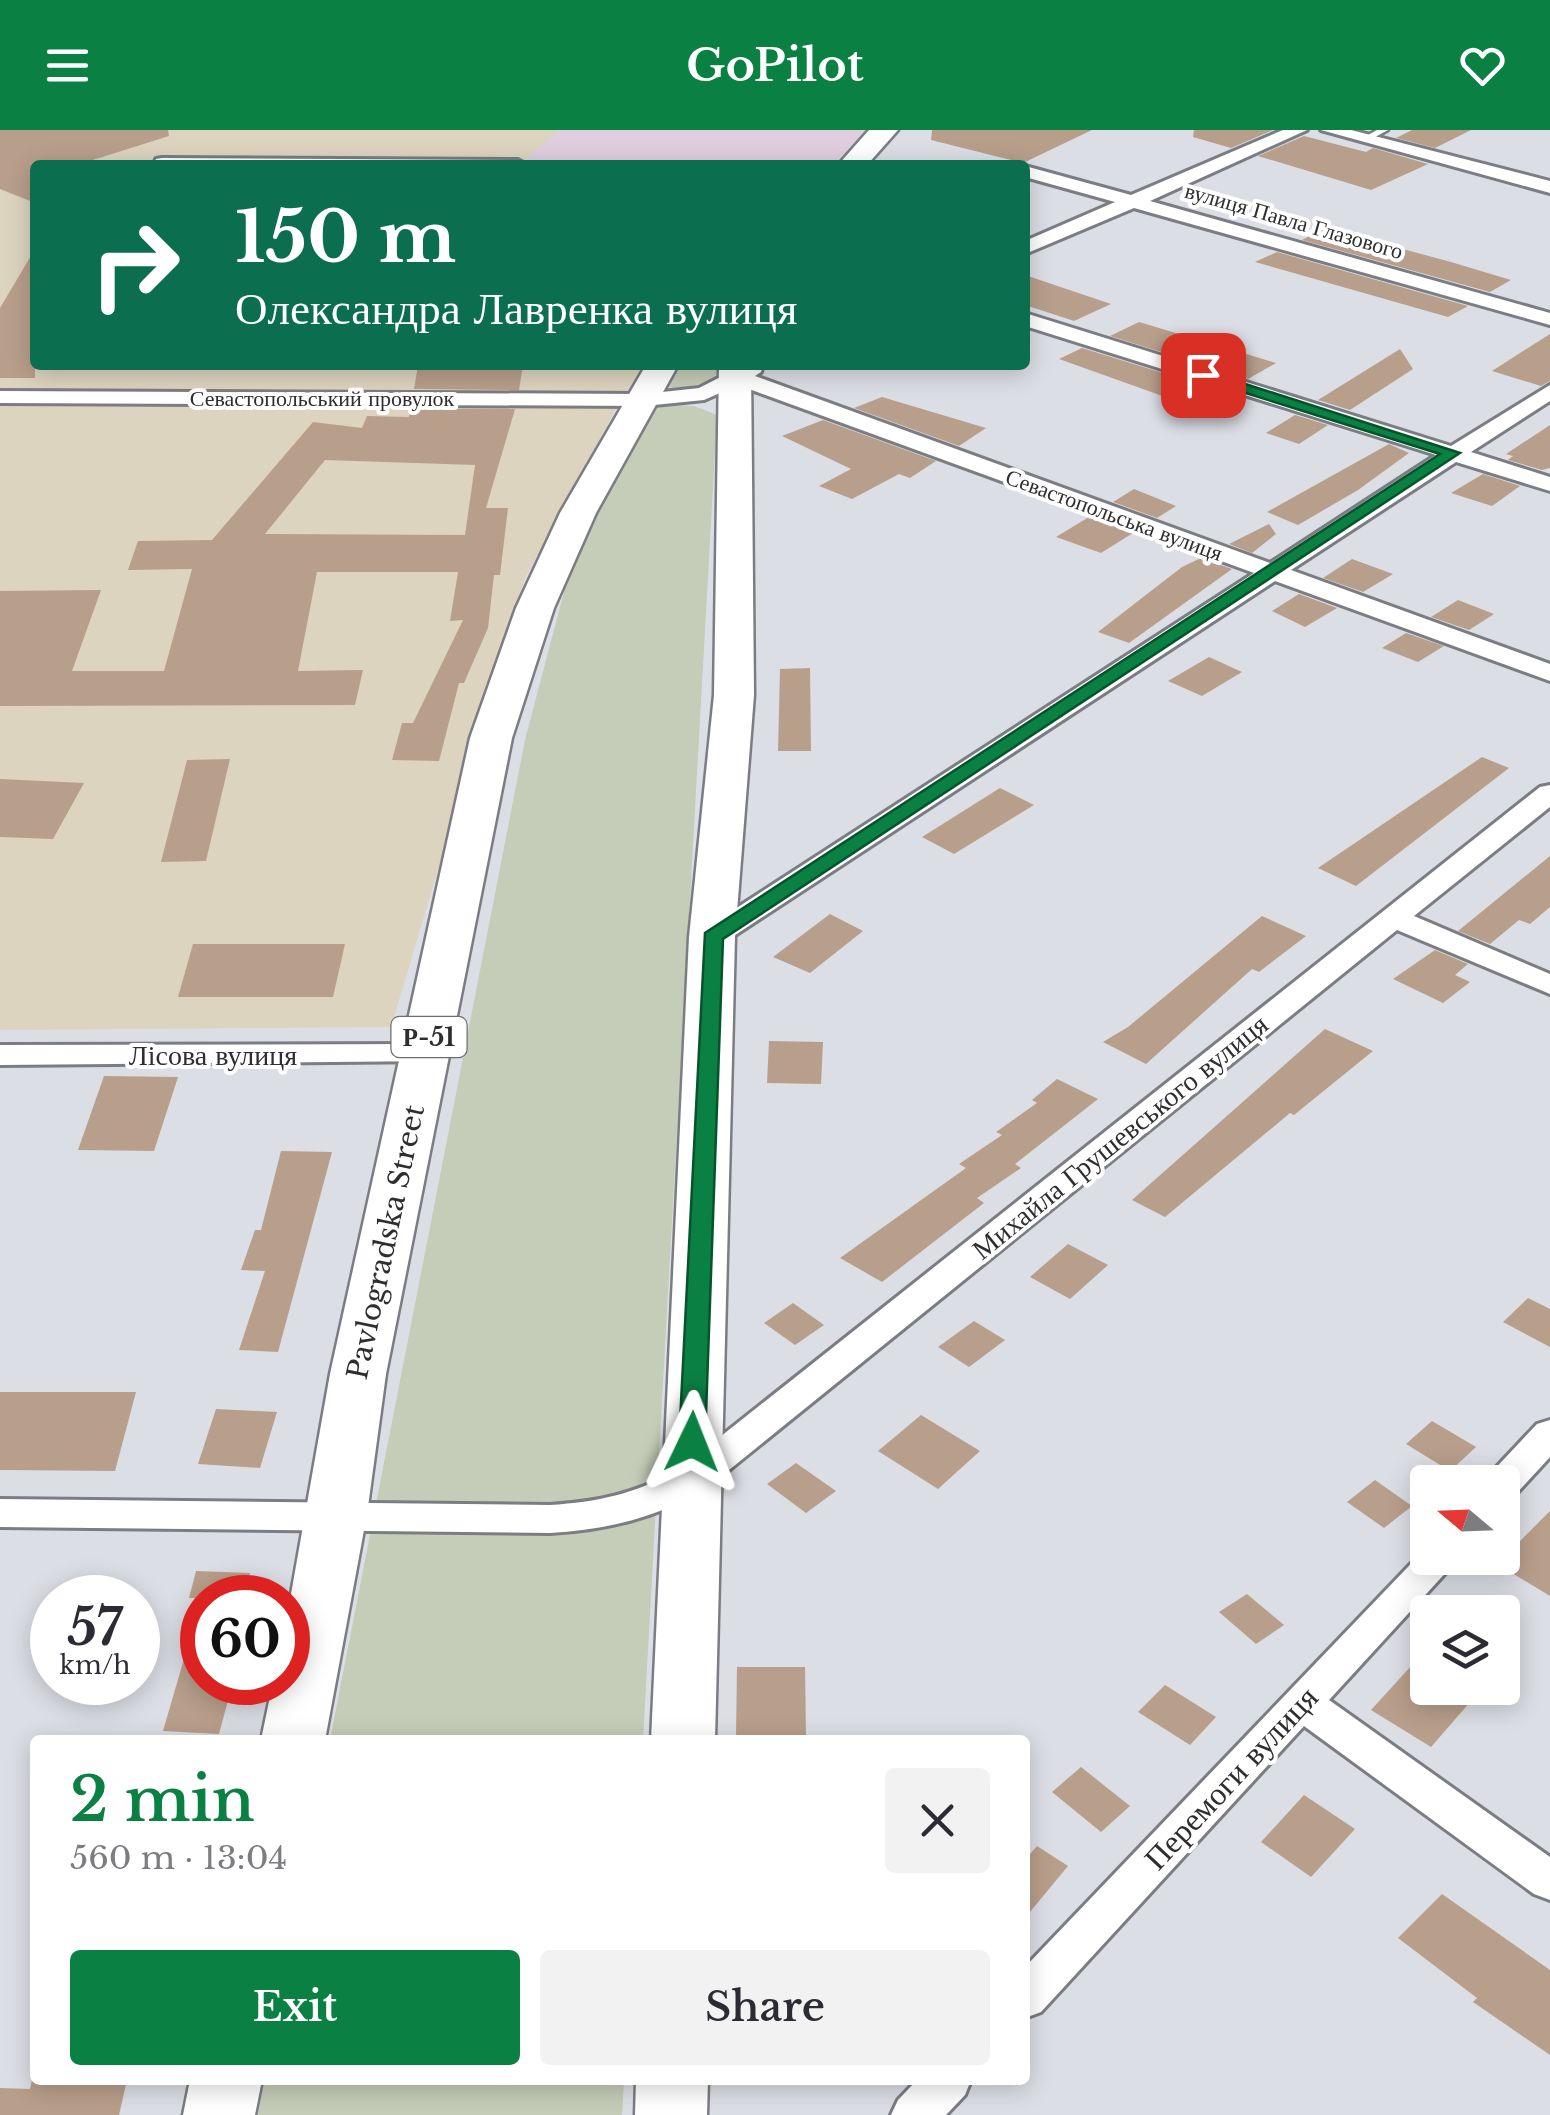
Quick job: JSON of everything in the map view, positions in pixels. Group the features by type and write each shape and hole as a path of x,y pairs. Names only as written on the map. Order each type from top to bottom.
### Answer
{"main road":[{"path":"857,160 884,130"},
{"path":"684,1735 712,937 734,695 743,370"},
{"name":"Pavlogradska Street","path":"294,1735 337,1514 358,1374 491,738 542,592 578,514 653,382"},
{"path":"220,2115 225,2085"},
{"path":"671,2115 672,2085"}],"street":[{"path":"1030,246 1298,130"},
{"path":"1330,130 1550,187"},
{"name":"вулиця Павла Глазового","path":"1030,172 1550,319"},
{"path":"1030,321 1550,484"},
{"name":"Севастопольський провулок","path":"0,398 653,382 704,394 741,370"},
{"name":"Севастопольська вулиця","path":"746,370 1550,674"},
{"path":"712,937 1550,391"},
{"name":"Михайла Грушевського вулиця","path":"0,1513 337,1514 550,1520 598,1517 644,1507 690,1481 1550,794"},
{"path":"1394,918 1550,984"},
{"name":"Лісова вулиця","path":"0,1055 426,1054"},
{"path":"1520,1466 1550,1433"},
{"name":"Перемоги вулиця","path":"1030,1993 1420,1575"},
{"path":"1302,1703 1550,1881"},
{"path":"915,2115 943,2085"}],"lane":[{"path":"1364,139 1384,130"}],"shaded area":[{"path":"0,130 559,130 524,160 30,160 30,370 642,370 621,400 525,578 391,1027 0,1030"},
{"path":"559,130 867,130 837,160 520,160"}],"green space":[{"path":"676,370 721,370 699,384 667,387"},
{"path":"657,404 694,406 717,415 643,1735 331,1735 525,740 579,535"},
{"path":"263,2085 624,2085 622,2115 258,2115"}],"building":[{"path":"0,130 168,130 169,136 93,160 30,160 30,201 0,189"},
{"path":"932,130 1092,130 1029,160 1011,160 931,140"},
{"path":"1194,130 1273,130 1231,148 1193,137"},
{"path":"1412,130 1471,130 1435,148 1396,138"},
{"path":"1304,136 1366,152 1373,148 1428,164 1371,190 1258,156"},
{"path":"1325,228 1511,280 1490,292 1302,240"},
{"path":"1277,252 1468,306 1448,317 1255,262"},
{"path":"30,257 30,370 35,370 35,378 0,378 0,308"},
{"path":"1030,277 1111,304 1074,321 1030,307"},
{"path":"1139,322 1276,363 1248,379 1110,336"},
{"path":"1550,334 1550,381 1541,386 1492,371"},
{"path":"1082,348 1224,392 1196,408 1059,359"},
{"path":"1400,349 1413,369 1350,410 1318,400"},
{"path":"417,370 522,370 519,390 414,389"},
{"path":"882,397 986,428 959,446 854,408"},
{"path":"410,409 515,409 486,508 508,508 500,575 494,575 488,628 464,683 459,683 439,761 392,760 402,723 413,723 463,620 450,621 458,572 317,572 298,671 363,670 355,705 0,706 0,591 101,590 72,671 164,671 192,569 128,570 138,541 212,540 313,422 362,428 367,416 409,417","holes":["325,460 475,465 465,535 265,534"]},
{"path":"1295,415 1328,425 1299,444 1266,433"},
{"path":"823,420 936,461 910,478 899,474 852,499 819,486 851,469 782,436"},
{"path":"1550,425 1550,468 1542,470 1508,460 1513,456 1506,454"},
{"path":"1389,444 1409,453 1358,490 1298,525 1267,512"},
{"path":"1483,474 1520,486 1492,506 1451,493"},
{"path":"1134,489 1176,506 1157,518 1113,502"},
{"path":"1089,517 1133,533 1101,553 1056,537"},
{"path":"1269,524 1276,534 1252,553 1229,544"},
{"path":"1201,558 1232,569 1129,643 1098,632 1182,567"},
{"path":"1352,559 1393,574 1363,592 1323,578"},
{"path":"1299,594 1337,608 1305,627 1272,611"},
{"path":"1458,600 1494,614 1469,630 1431,617"},
{"path":"1406,633 1444,646 1418,662 1382,648"},
{"path":"1209,657 1242,672 1202,696 1168,681"},
{"path":"810,668 811,751 778,751 780,669"},
{"path":"1482,757 1509,768 1356,886 1318,868"},
{"path":"230,759 206,861 161,862 187,760"},
{"path":"0,779 84,783 53,839 0,837"},
{"path":"1000,788 1034,805 954,854 922,837"},
{"path":"1550,856 1550,907 1530,924 1519,920 1490,944 1458,931"},
{"path":"830,914 863,931 810,973 773,957"},
{"path":"1262,916 1306,936 1259,972 1252,969 1146,1064 1103,1042 1128,1027"},
{"path":"193,944 345,944 333,997 178,997"},
{"path":"1435,950 1468,964 1455,975 1470,982 1443,1003 1393,979"},
{"path":"1325,1029 1373,1051 1294,1115 1290,1113 1165,1217 1132,1200"},
{"path":"769,1041 823,1042 821,1084 767,1083"},
{"path":"104,1076 178,1077 154,1151 78,1150"},
{"path":"1057,1079 1098,1099 1015,1164 1021,1168 977,1198 984,1203 882,1282 840,1258 966,1168 959,1164 1002,1135 996,1132 1037,1103 1032,1100"},
{"path":"281,1151 332,1152 278,1352 239,1350 265,1271 241,1270 255,1230 261,1230"},
{"path":"1068,1244 1108,1265 1070,1299 1030,1277"},
{"path":"1528,1298 1550,1309 1550,1347 1503,1322"},
{"path":"793,1303 824,1325 795,1345 764,1323"},
{"path":"974,1321 1005,1340 969,1367 938,1347"},
{"path":"0,1392 136,1392 115,1471 0,1470"},
{"path":"216,1409 277,1412 260,1468 198,1464"},
{"path":"921,1415 980,1451 938,1489 878,1451"},
{"path":"1432,1421 1476,1447 1456,1465 1440,1465 1406,1444"},
{"path":"796,1463 836,1491 806,1513 767,1484"},
{"path":"1375,1480 1410,1508 1384,1528 1347,1502"},
{"path":"1550,1511 1550,1596 1515,1575 1520,1575 1520,1541"},
{"path":"196,1571 250,1573 250,1575 195,1575"},
{"path":"1247,1594 1284,1625 1256,1644 1219,1612"},
{"path":"737,1667 805,1667 806,1735 736,1735"},
{"path":"1410,1667 1410,1705 1468,1705 1431,1747 1371,1710"},
{"path":"180,1673 180,1705 227,1705 219,1734 163,1731"},
{"path":"1165,1685 1216,1717 1190,1745 1138,1712"},
{"path":"1081,1767 1130,1806 1101,1832 1052,1792"},
{"path":"1304,1795 1355,1829 1311,1877 1261,1842"},
{"path":"1037,1846 1068,1866 1030,1912 1030,1854"},
{"path":"1442,1894 1550,1970 1550,2055 1473,2002 1477,1998 1398,1938"},
{"path":"31,2085 126,2085 119,2115 0,2115 0,2088 30,2089"}],"route":[{"path":"692,1442 712,937 1452,453 1203,375"}]}
